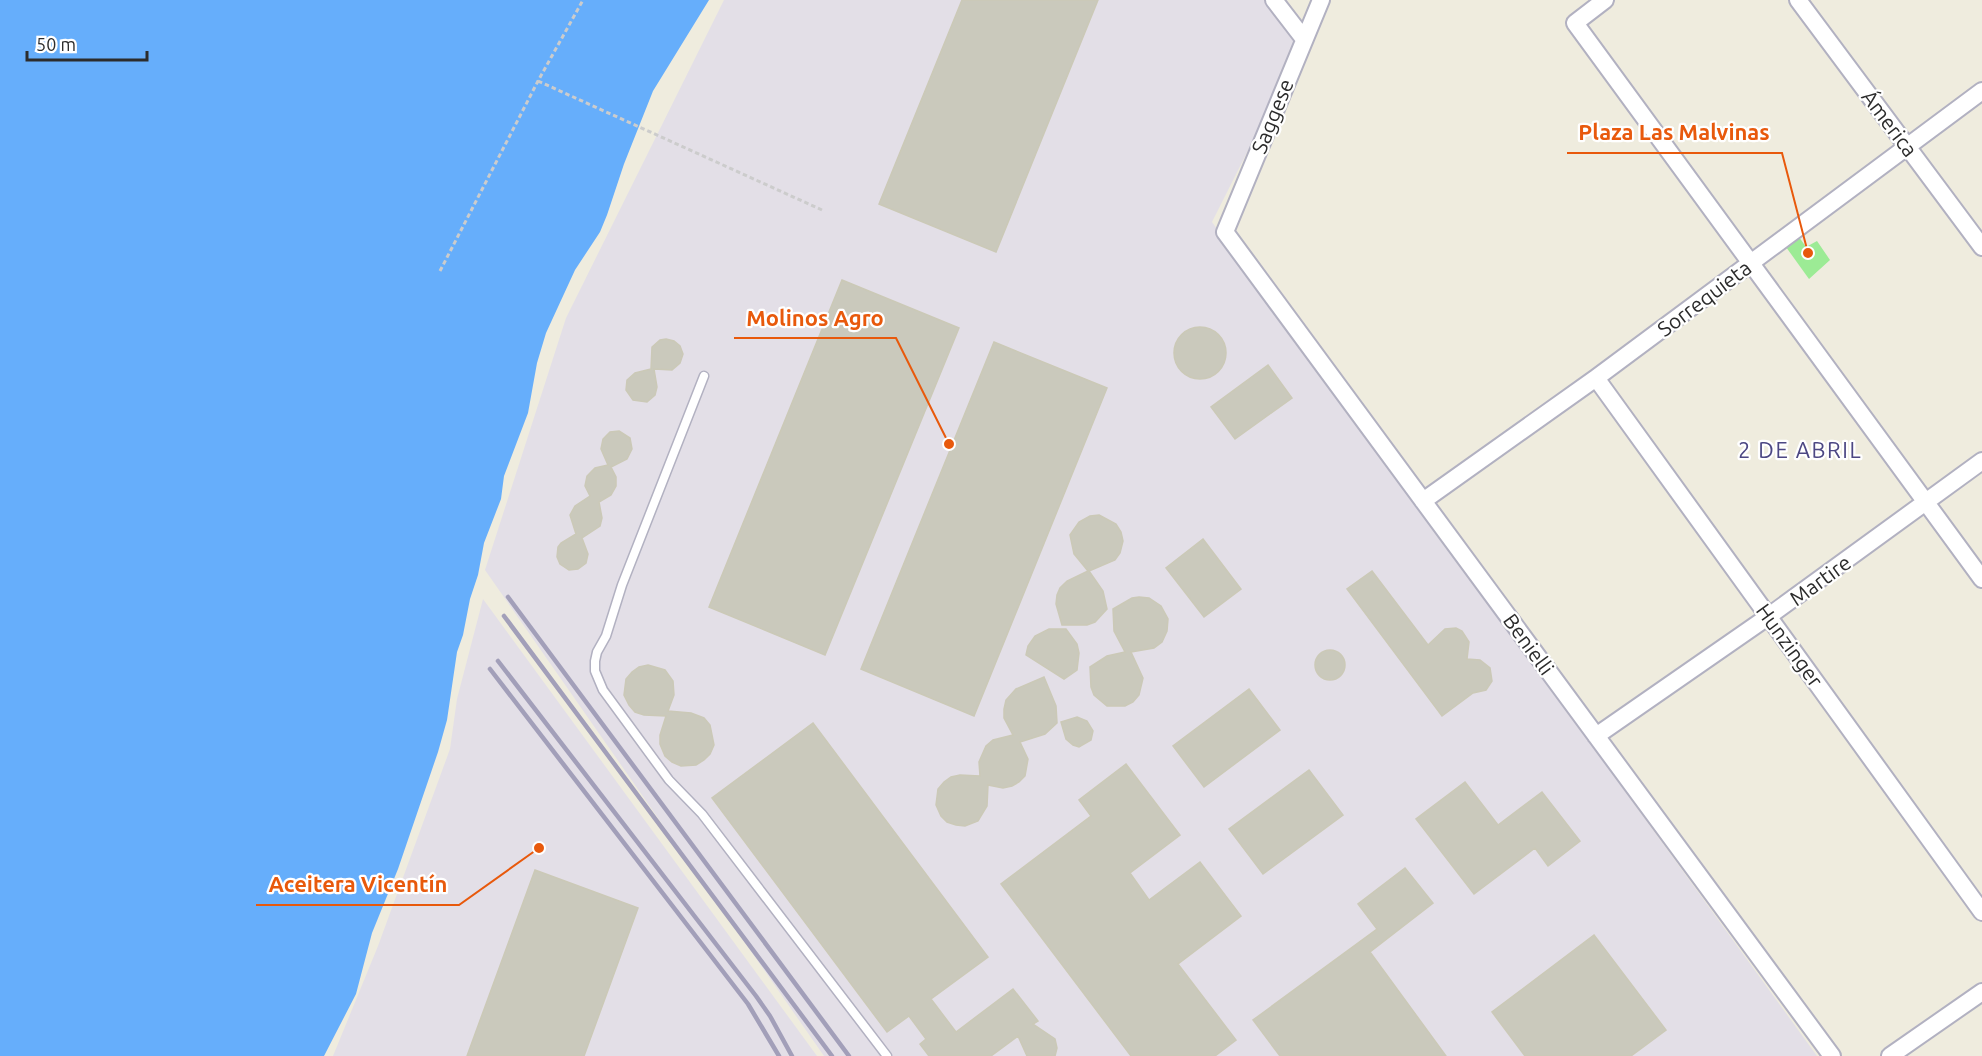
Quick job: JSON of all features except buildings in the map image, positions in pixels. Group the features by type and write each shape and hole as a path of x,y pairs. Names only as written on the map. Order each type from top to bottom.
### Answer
{"street":[{"path":"1274,0 1304,39"},
{"name":"Saggese","path":"1225,232 1321,0"},
{"path":"1605,0 1575,23 1982,579"},
{"name":"Ámerica","path":"1798,0 1982,247"},
{"name":"Sorrequieta","path":"1423,501 1596,378 1982,91"},
{"name":"Benielli","path":"1225,232 1832,1056"},
{"name":"Hunzinger","path":"1596,378 1982,912"},
{"name":"Martire","path":"1596,736 1769,616 1982,461"},
{"path":"1890,1056 1982,992"}],"lane":[{"path":"704,376 622,585 606,636 597,652 595,671 603,690 669,780 702,814 886,1056"}],"path":[{"path":"440,272 538,81 583,0"},
{"path":"538,81 822,210"}],"shaded area":[{"path":"724,0 1275,0 1304,39 1212,222 1817,1056 824,1056 485,570 566,318"},
{"path":"483,599 817,1056 333,1056 378,946 450,749 457,699"}],"green space":[{"path":"1799,237 1806,247 1817,241 1830,260 1809,279 1786,247"}],"water":[{"path":"0,0 709,0 653,91 600,232 575,270 546,333 537,363 528,413 504,476 501,499 484,543 478,575 457,652 447,720 438,752 398,869 372,933 356,994 324,1056 0,1056"}],"railway":[{"path":"508,597 849,1056"},
{"path":"504,616 832,1056"},
{"path":"498,661 756,996 792,1056"},
{"path":"490,669 748,1004 779,1056"}],"place":[{"name":"Plaza Las Malvinas","path":"1808,253"},
{"name":"Molinos Agro","path":"949,444"},
{"name":"Aceitera Vicentín","path":"539,848"}],"district":[{"name":"2 DE ABRIL","path":"1800,449"}]}
